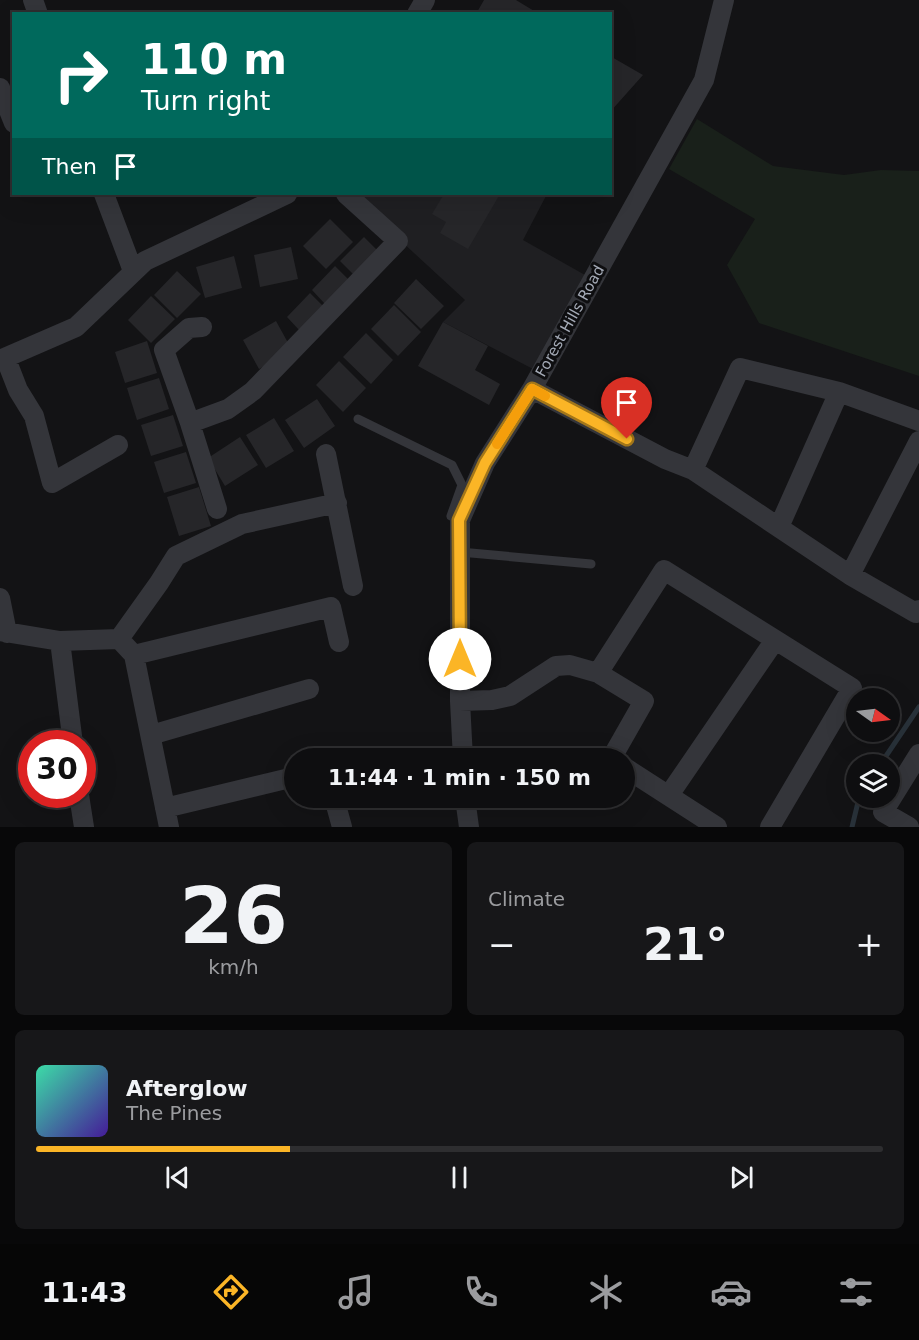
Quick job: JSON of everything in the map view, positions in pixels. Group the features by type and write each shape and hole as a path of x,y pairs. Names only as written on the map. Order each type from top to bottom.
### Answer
{"street":[{"name":"Forest Hills Road","path":"462,748 459,520 485,463 532,389 704,80 724,0"},
{"path":"1,95 12,119"},
{"path":"104,195 133,271"},
{"path":"118,445 52,483 34,416 3,359 76,327 145,261 285,195"},
{"path":"190,423 228,409 253,391 398,240 347,195"},
{"path":"202,327 189,328 164,350 217,509"},
{"path":"693,470 740,368 839,392 919,421"},
{"path":"532,389 665,459 693,470 850,575 916,613 919,610"},
{"path":"779,527 839,392"},
{"path":"850,575 919,441"},
{"path":"326,454 353,586"},
{"path":"119,639 176,556 242,524 337,503"},
{"path":"598,673 664,570 852,688 770,827"},
{"path":"0,598 3,632 60,641 119,639 134,654 167,818 284,780"},
{"path":"134,654 331,607 339,642"},
{"path":"669,795 775,640"},
{"path":"60,641 71,730"},
{"path":"460,701 492,700 510,696 556,666 570,665 598,673 644,701 618,748"},
{"path":"151,735 309,689"},
{"path":"909,827 883,812 919,754"},
{"path":"635,774 717,827"},
{"path":"82,808 84,827"},
{"path":"337,808 342,827"},
{"path":"466,808 469,827"}],"lane":[{"path":"358,419 452,465 462,485 451,516 459,520"},
{"path":"460,552 591,564"}],"shaded area":[{"path":"697,119 773,166 844,175 881,170 919,171 919,376 759,323 727,265 755,219 669,169"},
{"path":"351,195 546,195 523,240 585,275 533,369 443,322 465,300"}],"building":[{"path":"484,0 516,0 536,12 477,12"},
{"path":"612,57 643,75 612,110"},
{"path":"443,195 499,195 468,249 440,233 446,222 432,214"},
{"path":"330,219 353,242 326,269 303,246"},
{"path":"364,237 378,251 354,275 340,261"},
{"path":"291,247 298,279 260,287 254,255"},
{"path":"234,256 242,288 205,298 196,267"},
{"path":"335,266 349,280 325,304 312,290"},
{"path":"177,271 201,294 177,318 154,295"},
{"path":"416,279 444,306 421,329 394,303"},
{"path":"310,293 324,307 300,331 287,317"},
{"path":"151,296 175,319 151,343 128,320"},
{"path":"394,305 421,332 398,356 371,329"},
{"path":"276,321 292,350 259,369 243,340"},
{"path":"443,322 488,346 475,370 500,384 489,405 418,366"},
{"path":"366,333 393,360 371,384 343,357"},
{"path":"147,341 157,373 125,383 115,352"},
{"path":"339,361 366,388 343,412 316,385"},
{"path":"159,378 169,409 137,420 127,388"},
{"path":"317,399 335,426 304,448 285,420"},
{"path":"173,415 183,446 151,456 141,425"},
{"path":"274,418 294,451 266,468 246,435"},
{"path":"240,437 258,465 225,486 208,458"},
{"path":"186,452 196,483 164,493 154,462"},
{"path":"199,487 211,526 179,536 167,497"}],"waterway":[{"path":"887,754 919,707"},
{"path":"852,827 857,808"}],"slow traffic":[{"path":"497,444 532,389 545,396"}],"route":[{"path":"460,659 459,520 485,463 532,389 627,439"}]}
